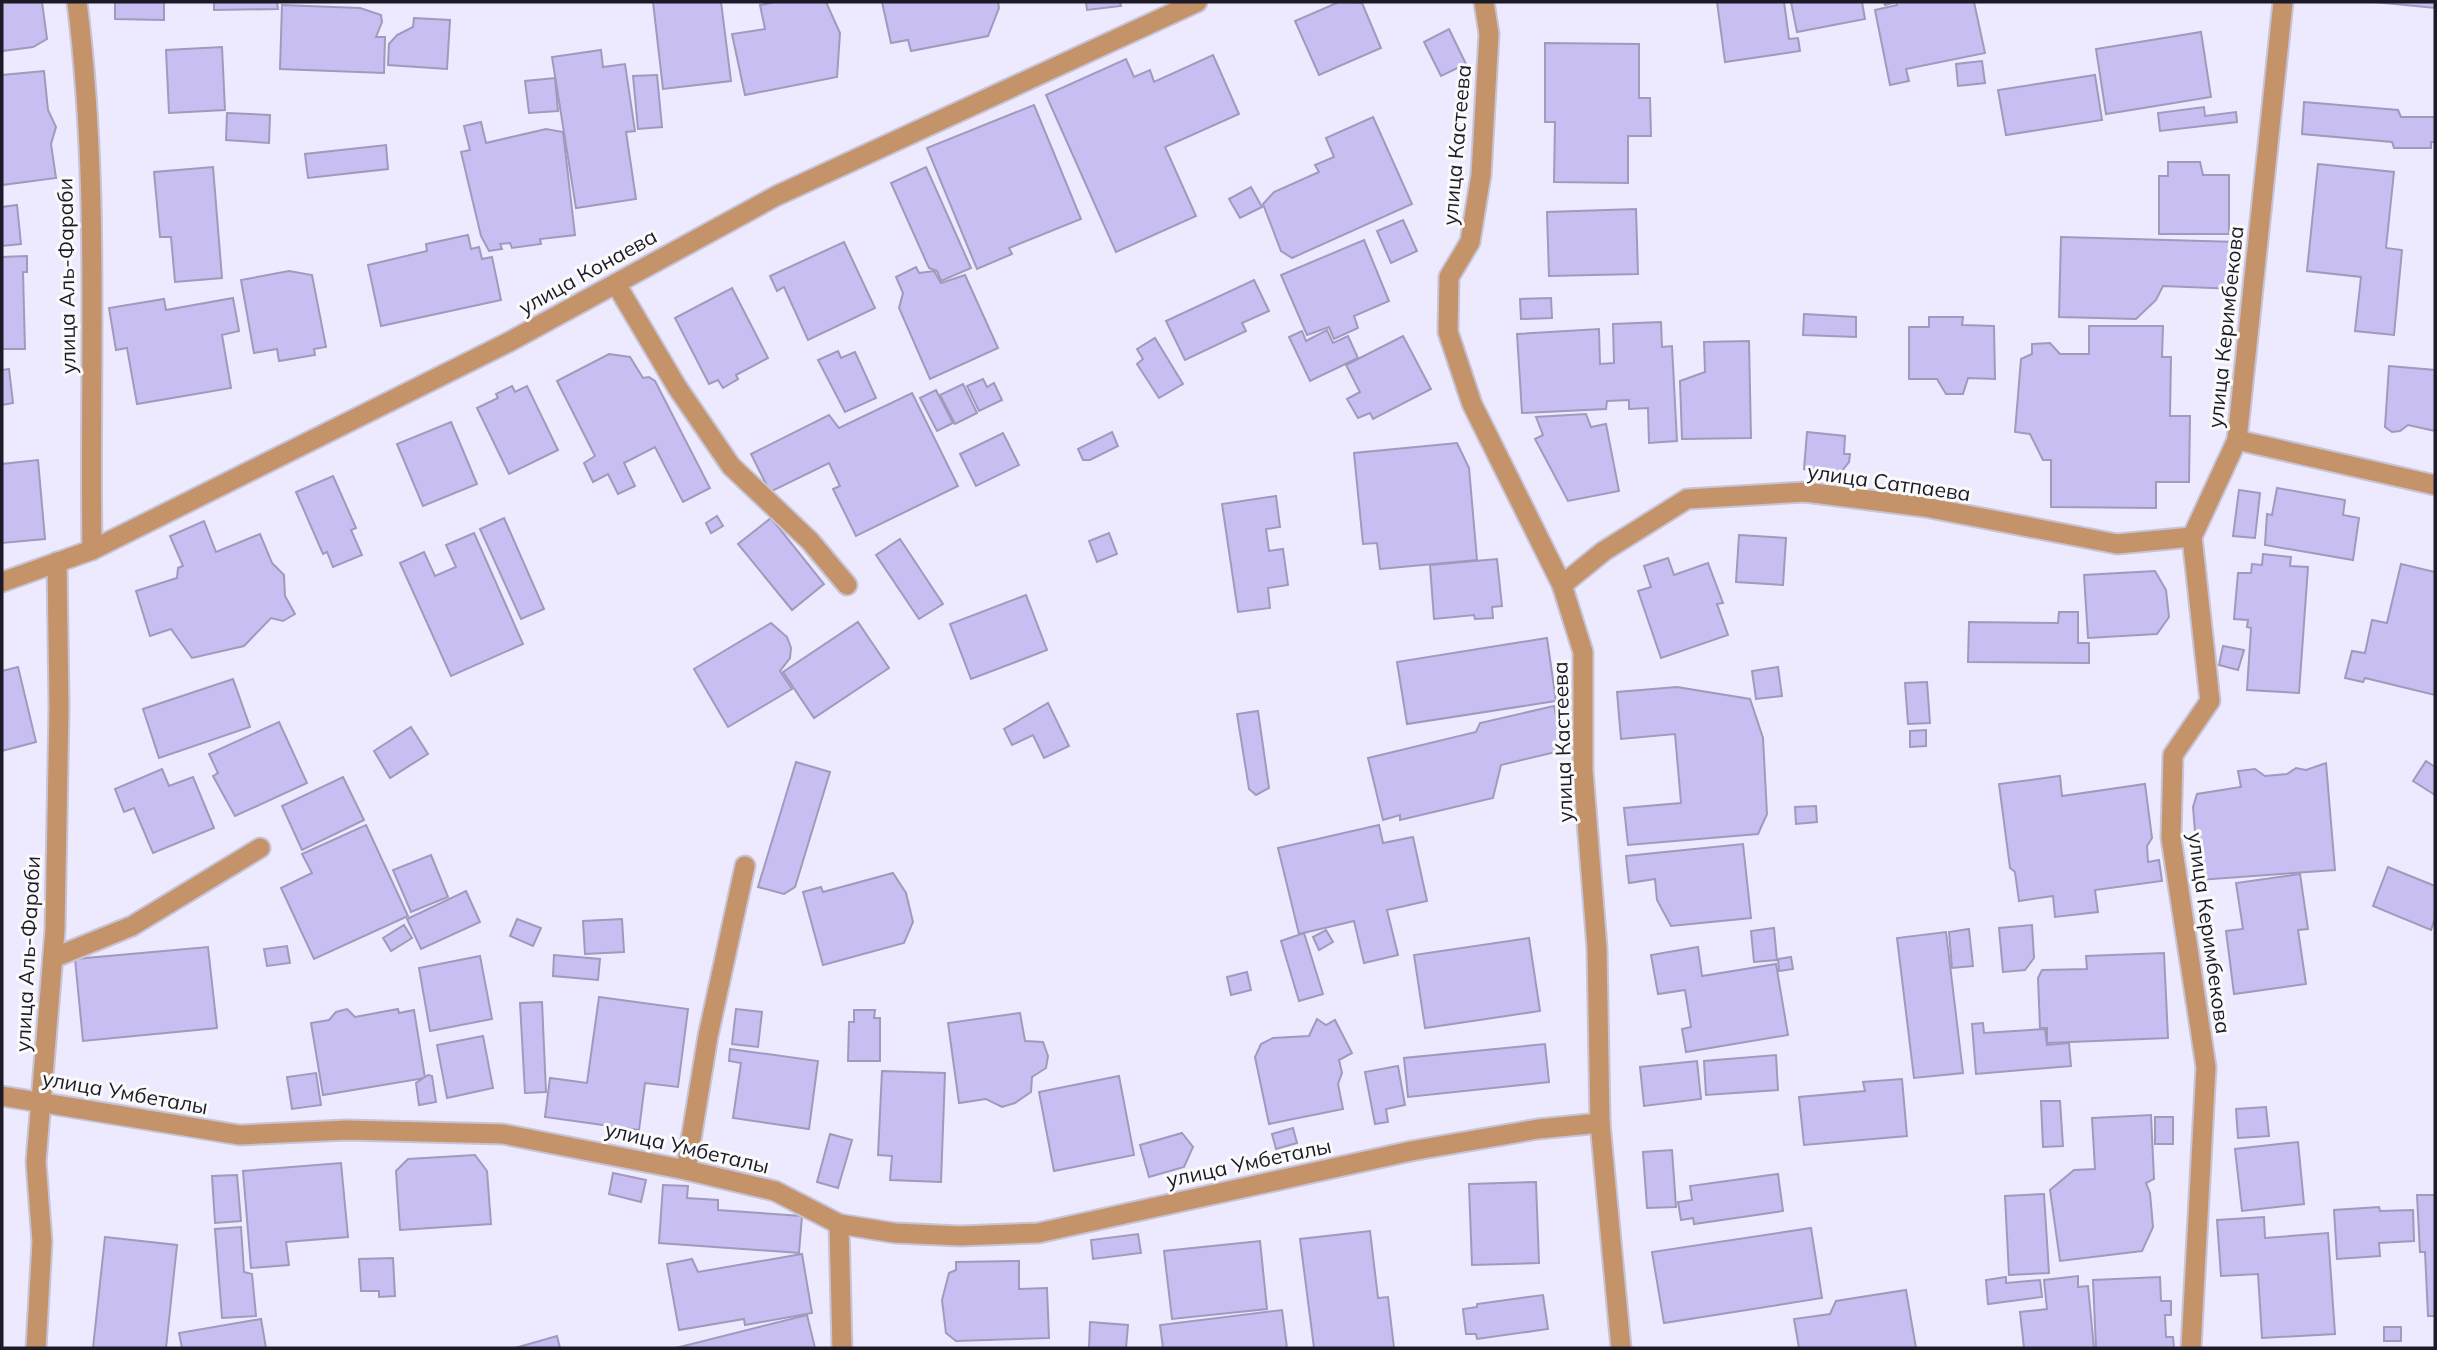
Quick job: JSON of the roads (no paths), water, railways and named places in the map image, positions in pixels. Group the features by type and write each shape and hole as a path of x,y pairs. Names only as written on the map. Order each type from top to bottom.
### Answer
{"street":[{"name":"улица Аль-Фараби","path":"77,2 86,73 92,550"},
{"name":"улица Конаева","path":"2,582 92,550 509,342 776,196 1197,2"},
{"name":"улица Кастеева","path":"1484,2 1489,34 1481,175 1470,242 1449,277 1448,332 1472,404 1562,585 1583,652 1583,771 1597,948 1600,1123 1621,1348"},
{"name":"улица Керимбекова","path":"2191,1348 2206,1067 2171,838 2173,755 2210,701 2192,537 2237,440 2283,2"},
{"path":"615,284 677,387 731,466 810,541 847,584"},
{"path":"2237,440 2435,485"},
{"name":"улица Сатпаева","path":"1562,585 1604,551 1687,499 1805,492 1925,507 2117,544 2192,537"},
{"name":"улица Аль-Фараби","path":"36,1348 42,1242 36,1162 53,958 59,707 57,562"},
{"path":"53,958 132,926 260,848"},
{"path":"686,1170 708,1036 745,866"},
{"name":"улица Умбеталы","path":"2,1096 240,1135 347,1130 503,1134 686,1170 775,1191 839,1224 895,1233 960,1236 1038,1233 1411,1151 1538,1129 1600,1123"},
{"path":"839,1224 842,1348"}]}
